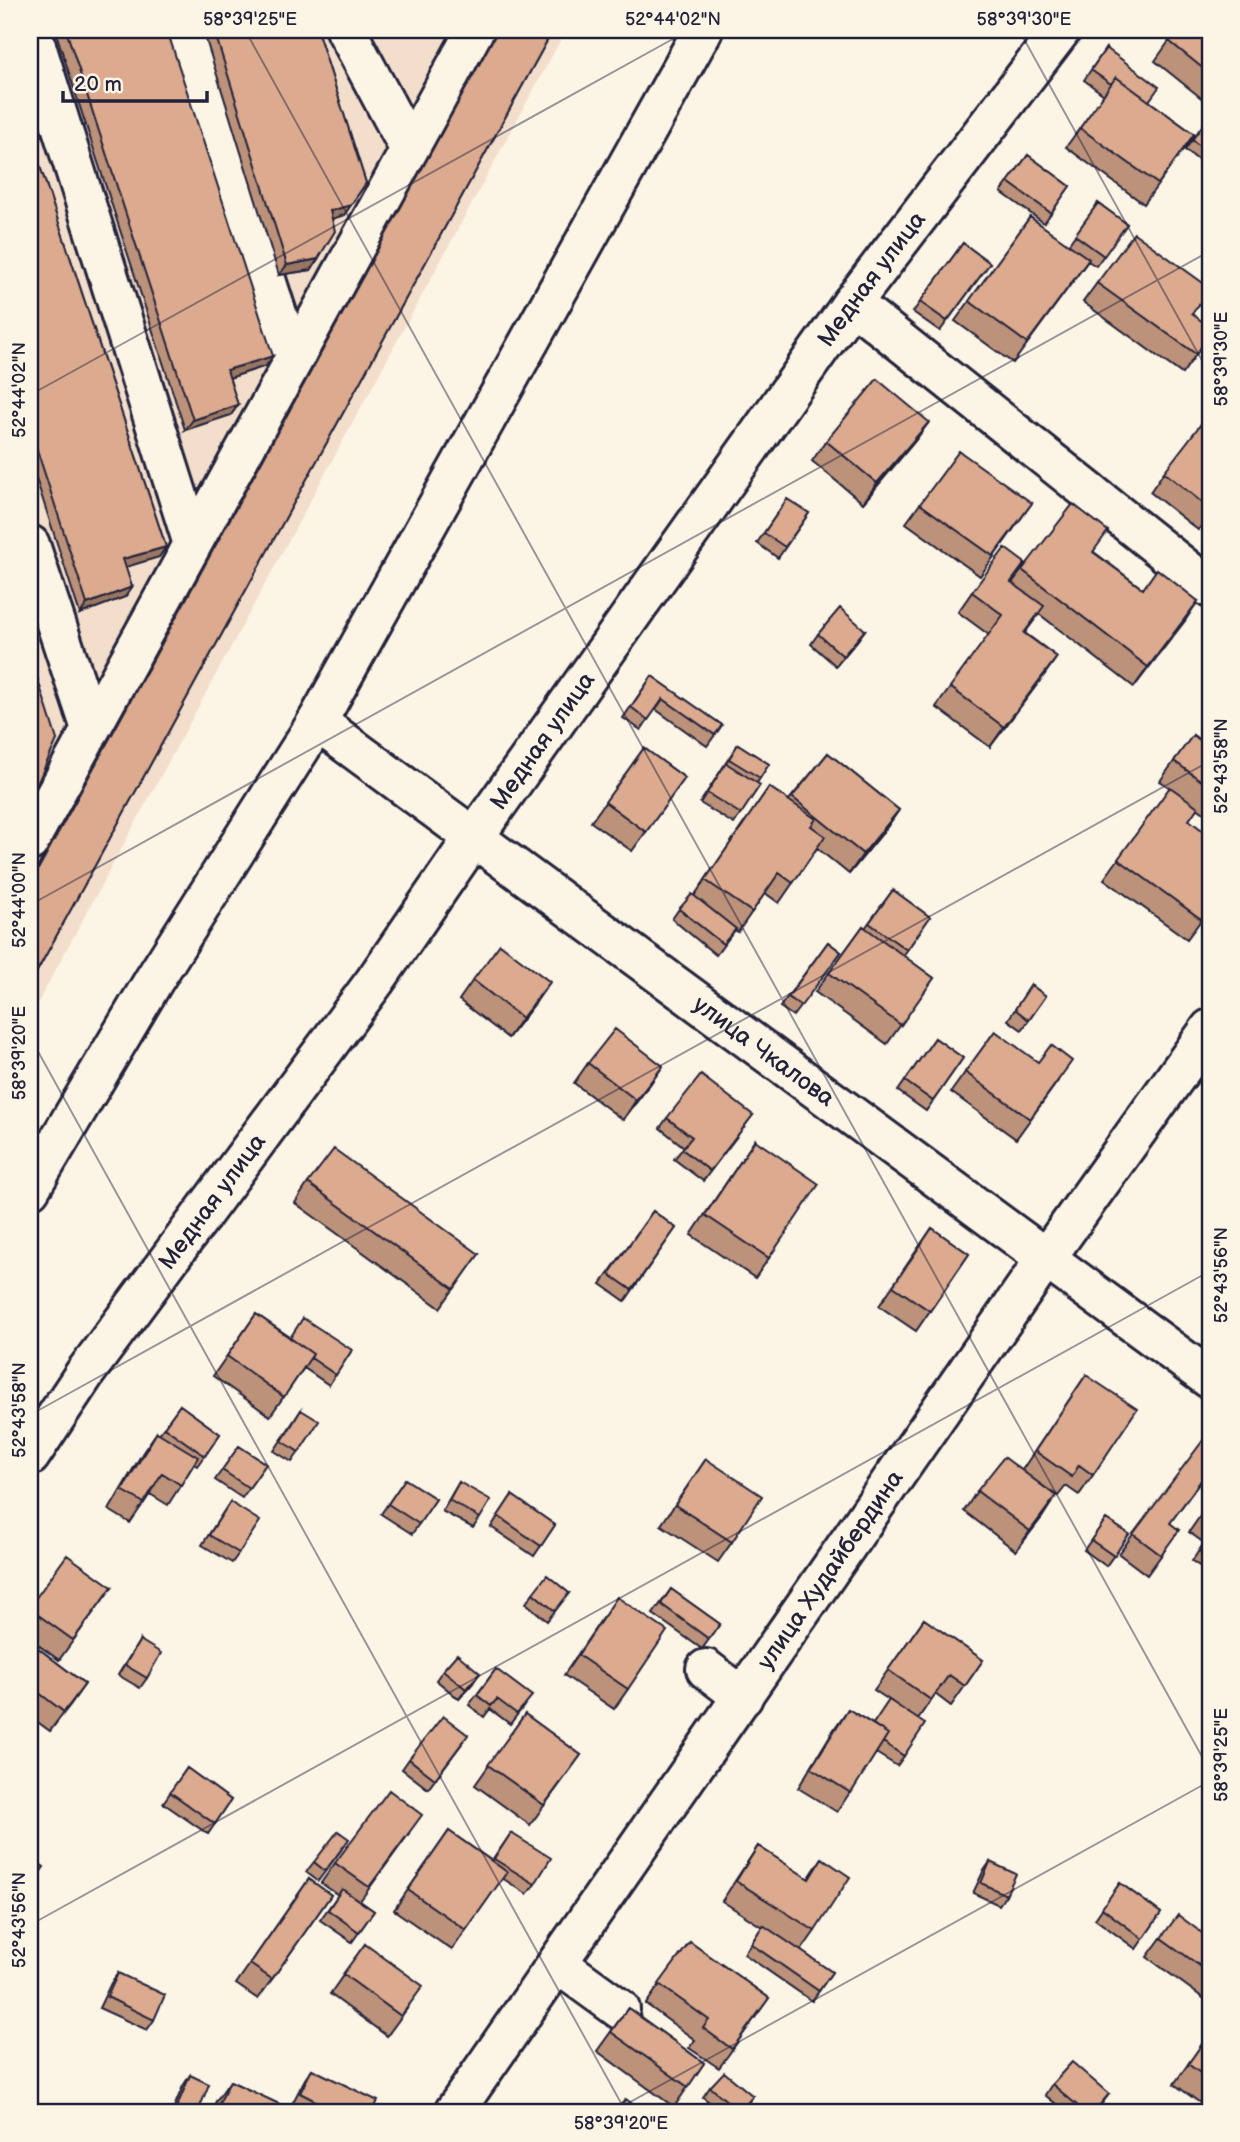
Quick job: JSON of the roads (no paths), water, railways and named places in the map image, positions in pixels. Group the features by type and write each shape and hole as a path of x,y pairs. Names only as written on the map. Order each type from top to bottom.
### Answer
{"street":[{"path":"31,30 193,544"},
{"path":"185,30 293,363"},
{"path":"346,30 410,150"},
{"path":"30,841 476,30"},
{"path":"30,1189 154,980 317,722 703,30"},
{"name":"Медная улица","path":"30,1456 85,1373 374,981 852,303 1061,30"},
{"path":"852,303 1210,588"},
{"path":"30,545 91,729"},
{"name":"улица Чкалова","path":"317,722 1210,1379"},
{"name":"улица Худайбердина","path":"454,2112 1046,1258 1210,1029"},
{"path":"706,1670 743,1697"},
{"path":"558,1964 620,2009"}]}
